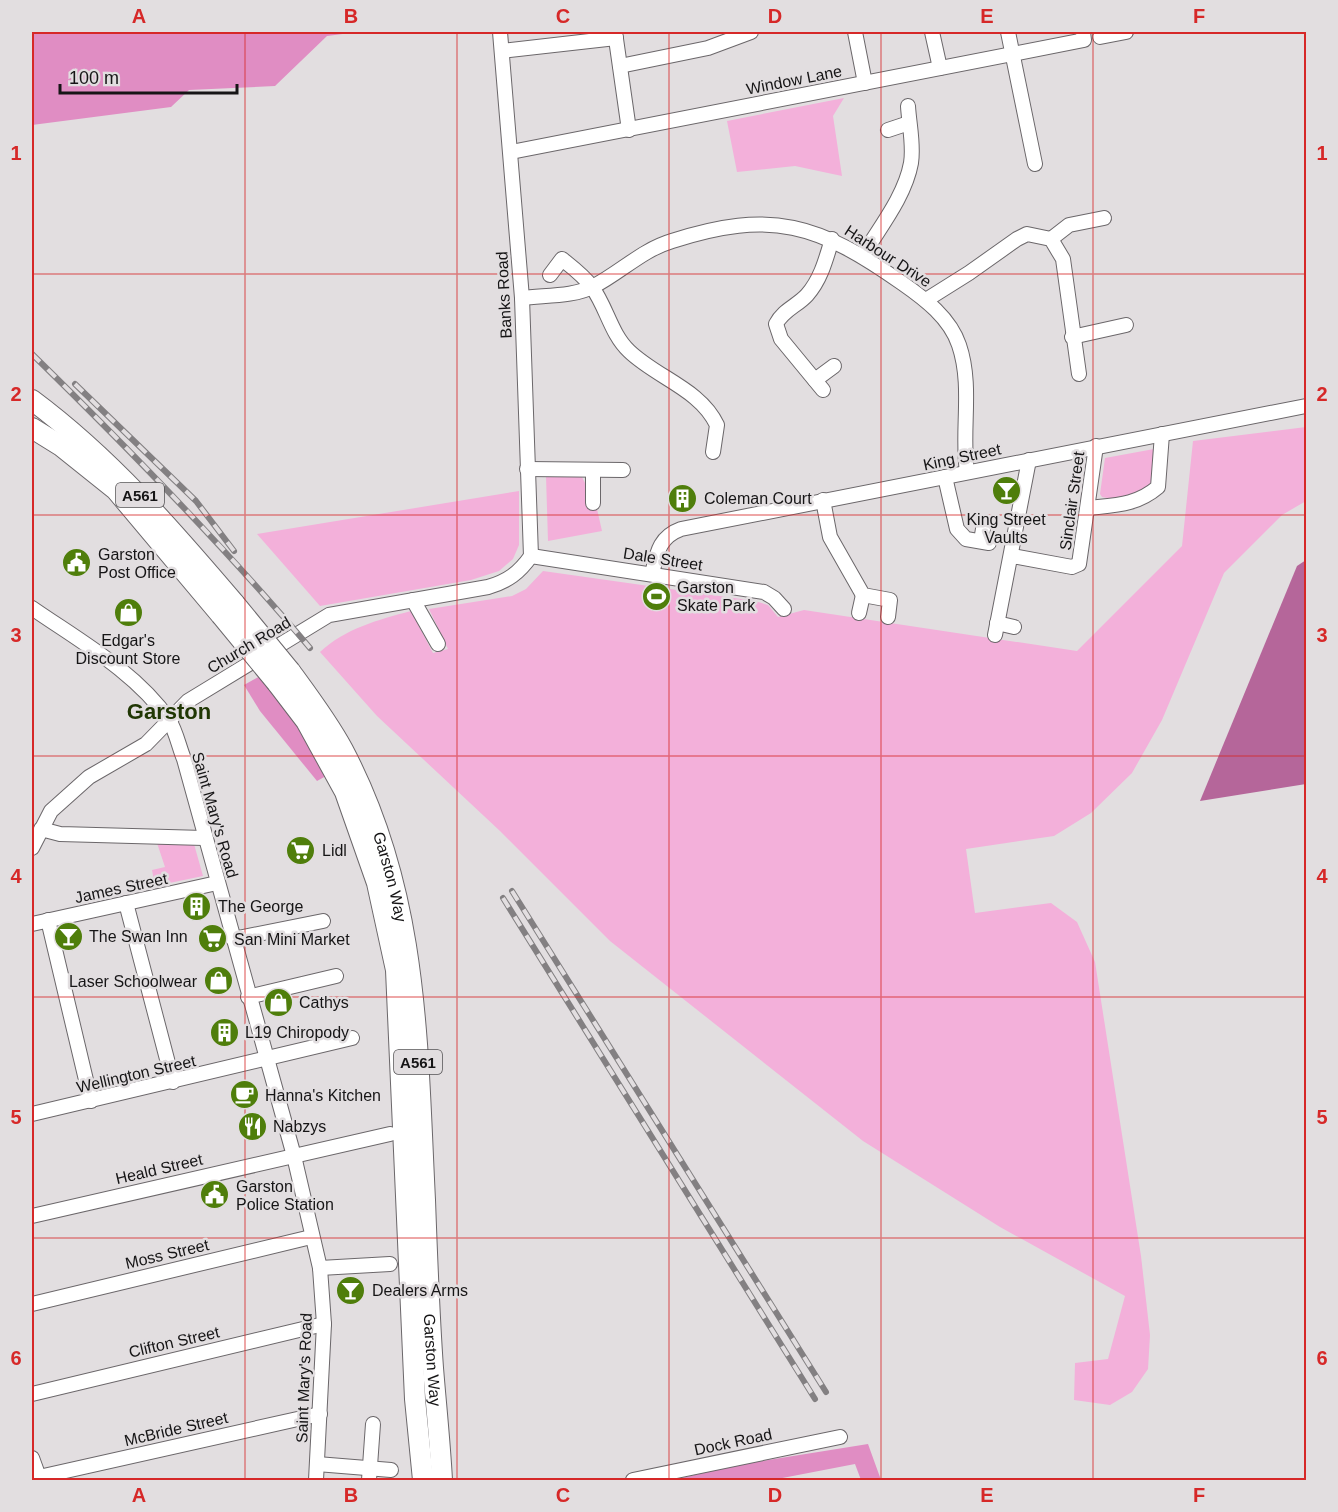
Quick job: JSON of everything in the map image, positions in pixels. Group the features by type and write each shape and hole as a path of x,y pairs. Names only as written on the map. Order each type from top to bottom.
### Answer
{"highway":[{"name":"Garston Way","path":"32,400 70,428 162,519 228,609 283,677 326,722 360,784 386,850 401,906 410,962 418,1060 433,1367 442,1480"},
{"name":"Garston Way","path":"32,428 61,446 116,490 228,609"},
{"name":"Garston Way","path":"283,677 345,792 377,883 396,970 415,1399 423,1480"}],"street":[{"name":"Banks Road","path":"500,32 522,298 531,556"},
{"path":"855,32 865,83"},
{"path":"933,32 940,68"},
{"path":"1008,32 1035,164"},
{"path":"1100,36 1126,32"},
{"path":"502,51 616,35 629,130"},
{"path":"620,66 708,48 751,35"},
{"name":"Window Lane","path":"510,152 940,68 1083,36"},
{"path":"863,255 908,177 911,160 908,106"},
{"path":"888,130 909,123"},
{"path":"926,300 969,273 1017,238 1028,234 1051,238 1069,225 1104,218"},
{"name":"Harbour Drive","path":"522,298 592,287 644,254 668,242 706,230 754,224 784,225 832,239 863,255 926,300 948,324 959,344 966,371 964,455 967,472"},
{"path":"1051,238 1063,259 1072,337 1079,374"},
{"path":"832,239 822,271 807,295 781,315 776,324 781,339 819,385 834,366"},
{"path":"549,275 559,254 592,287 615,334 630,353 702,403 711,413 717,425 713,452"},
{"path":"1072,337 1126,326"},
{"name":"King Street","path":"652,573 660,545 669,533 823,500 1306,406"},
{"path":"1089,508 1132,504 1146,497 1158,487 1162,434"},
{"name":"Sinclair Street","path":"1012,556 1072,567 1079,564 1089,508 1096,446"},
{"path":"1014,627 996,629 1029,460"},
{"path":"527,469 623,471"},
{"path":"593,471 593,503"},
{"path":"945,477 957,529 966,539 985,542 984,523"},
{"path":"823,500 830,537 863,595 859,613"},
{"name":"Dale Street","path":"531,556 764,592 774,598 784,609"},
{"name":"Church Road","path":"32,848 58,803 89,777 146,744 188,701 329,615 505,582 520,572 531,556"},
{"path":"863,595 890,600 888,617"},
{"path":"412,600 438,644"},
{"path":"32,608 126,675 170,721"},
{"name":"Saint Mary's Road","path":"170,721 183,759 265,1060 294,1156 320,1268 324,1324 316,1480"},
{"path":"41,829 60,834 204,838"},
{"name":"James Street","path":"32,924 217,883"},
{"path":"126,903 173,1082"},
{"path":"48,920 91,1101"},
{"path":"233,939 323,921"},
{"path":"248,997 336,976"},
{"name":"Wellington Street","path":"32,1114 352,1038"},
{"name":"Heald Street","path":"32,1216 390,1134"},
{"name":"Moss Street","path":"32,1304 311,1237"},
{"path":"320,1268 390,1264"},
{"name":"Clifton Street","path":"32,1394 324,1324"},
{"name":"McBride Street","path":"39,1479 321,1414"},
{"path":"370,1475 373,1424"},
{"name":"Dock Road","path":"633,1480 840,1437"},
{"path":"32,1458 39,1479"},
{"path":"317,1464 370,1475 391,1470"}],"shaded area":[{"path":"32,32 358,32 327,36 275,86 189,90 171,107 32,125"},
{"path":"844,98 833,116 842,176 795,166 737,172 727,121"},
{"path":"1306,427 1306,501 1282,515 1224,573 1162,720 1132,773 1091,813 1054,836 966,849 975,913 1051,903 1077,922 1095,962 1141,1256 1150,1335 1148,1369 1132,1392 1110,1405 1074,1400 1075,1363 1108,1359 1125,1296 1000,1227 863,1141 610,941 500,831 377,716 320,652 352,631 411,611 433,653 448,649 429,609 512,596 526,589 543,571 755,601 768,605 778,617 804,610 1077,651 1182,546 1193,441"},
{"path":"1154,449 1156,451 1151,487 1113,502 1112,499 1102,497 1100,494 1105,458"},
{"path":"581,475 587,487 586,503 597,509 602,531 548,541 546,476"},
{"path":"519,491 519,545 513,559 499,571 471,580 320,606 257,534"},
{"path":"1306,560 1306,784 1200,801 1297,566"},
{"path":"260,676 310,743 326,776 317,781 260,711 244,685"},
{"path":"157,843 194,844 203,876 155,886 152,870 165,867"},
{"path":"868,1444 881,1480 861,1480 855,1464 772,1480 672,1480 744,1464"}],"railway":[{"path":"32,354 175,498 310,648"},
{"path":"75,384 196,501 234,551"},
{"path":"512,891 826,1392"},
{"path":"503,898 815,1399"}],"place":[{"name":"King Street Vaults","path":"1006,491"},
{"name":"Coleman Court","path":"683,498"},
{"name":"Garston Post Office","path":"77,563"},
{"name":"Garston Skate Park","path":"656,596"},
{"name":"Edgar's Discount Store","path":"128,612"},
{"name":"Lidl","path":"301,850"},
{"name":"The George","path":"197,906"},
{"name":"The Swan Inn","path":"68,936"},
{"name":"San Mini Market","path":"213,939"},
{"name":"Laser Schoolwear","path":"218,981"},
{"name":"Cathys","path":"278,1002"},
{"name":"L19 Chiropody","path":"224,1032"},
{"name":"Hanna's Kitchen","path":"244,1095"},
{"name":"Nabzys","path":"252,1126"},
{"name":"Garston Police Station","path":"215,1195"},
{"name":"Dealers Arms","path":"351,1290"}],"district":[{"name":"Garston","path":"169,711"}]}
